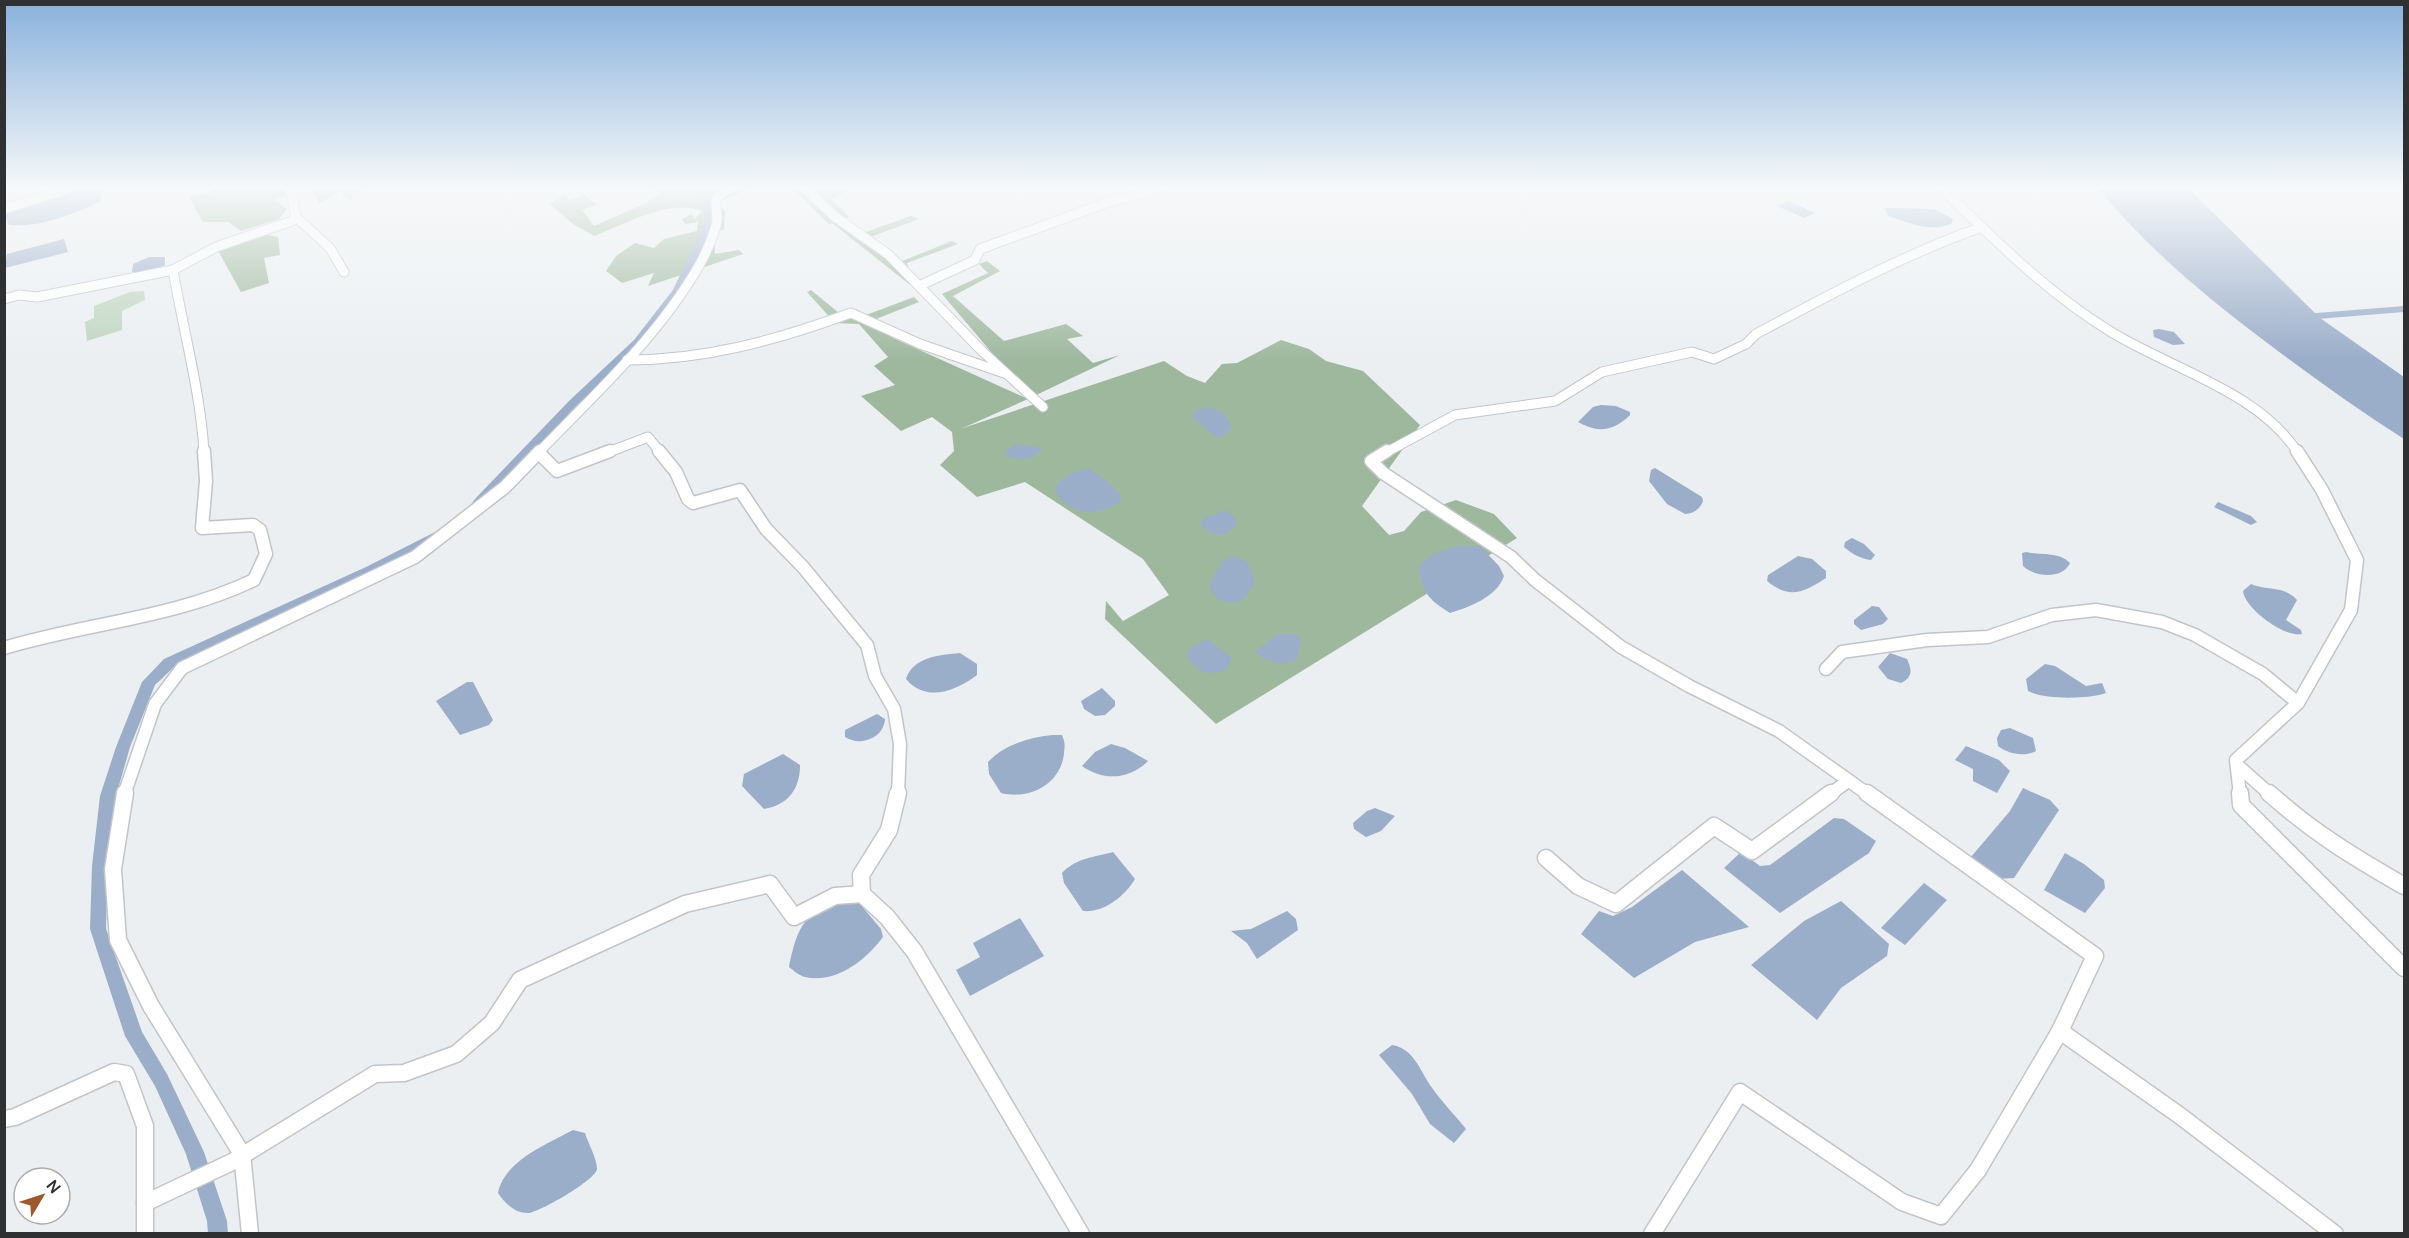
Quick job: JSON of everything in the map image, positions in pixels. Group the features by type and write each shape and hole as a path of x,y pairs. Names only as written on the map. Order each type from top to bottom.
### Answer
{"street":[{"path":"4,299 19,295 37,297 173,270 220,246"},
{"path":"329,246 335,250 344,272"},
{"path":"250,1233 237,1158 151,1006 118,940 113,869 126,784 155,704 182,668 415,557 478,510 539,453 653,331 700,264 708,246"},
{"path":"876,246 921,285 1007,374 1043,407"},
{"path":"921,285 975,260 980,249 989,246"},
{"path":"1652,1233 1740,1092 1902,1202 1941,1216 1978,1170 2060,1031 2096,956 1779,731 1689,686 1621,647 1535,580 1511,557 1383,473 1371,461 1409,438 1455,415 1555,401 1602,372 1692,352 1714,359 1746,344 1756,334 1926,246"},
{"path":"2000,246 2056,294 2099,325 2253,407 2288,437 2322,490 2357,560 2351,610 2298,703 2236,760 2241,805 2404,968"},
{"path":"4,648 54,633 135,618 203,601 254,580 260,571 266,554 260,530 253,525 202,528 206,481 202,417 194,388 173,270"},
{"path":"627,360 651,361 735,352 851,313 920,344 1007,374"},
{"path":"539,453 557,471 648,437 672,465 688,499 693,503 740,490 766,529 803,567 867,645 875,676 894,709 900,744 900,786 889,830 861,875 862,894"},
{"path":"1826,669 1842,652 1927,640 1988,637 2052,615 2096,610 2162,622 2195,635 2263,674 2298,703"},
{"path":"2237,765 2307,827 2336,848 2404,886"},
{"path":"1546,858 1564,876 1591,896 1616,904 1714,826 1752,851 1848,781"},
{"path":"145,1203 237,1158 375,1074 404,1073 456,1054 492,1023 520,980 685,904 770,884 794,917 835,896 862,894 887,916 914,951 1081,1233"},
{"path":"2060,1031 2179,1115 2335,1233"},
{"path":"4,1119 15,1117 114,1072 126,1074 145,1126 145,1233"}],"green space":[{"path":"279,246 280,255 264,258 269,283 241,292 216,247"},
{"path":"631,246 654,248 656,246 715,246 715,254 739,250 743,254 648,286 654,273 622,283 606,271 616,256"},
{"path":"861,246 882,246 897,263 940,246 953,246 907,263 912,279 909,284"},
{"path":"987,261 1000,271 953,296 1004,341 1066,324 1083,336 1067,339 1093,363 1120,355 1030,398 942,294 988,273 979,264"},
{"path":"811,290 839,313 856,309 866,315 914,297 919,302 871,321 893,338 1028,399 963,428 1164,361 1187,376 1205,383 1222,364 1237,363 1281,340 1309,349 1326,361 1363,371 1420,425 1362,506 1389,535 1404,531 1421,512 1456,500 1494,514 1517,538 1216,724 1105,619 1106,601 1123,621 1169,595 1143,559 1025,482 977,497 940,465 954,451 952,432 932,417 901,431 861,396 895,385 874,366 888,357 859,324 835,323 807,292"},
{"path":"144,291 145,300 122,311 122,330 87,341 85,322 94,318 94,306 130,292"}],"water":[{"path":"38,246 66,246 68,252 5,268 7,254"},
{"path":"2152,246 2247,246 2320,318 2404,377 2404,439 2266,342 2221,307"},
{"path":"149,257 165,257 165,265 149,272 132,272 133,264"},
{"path":"2153,330 2174,332 2185,344 2173,345 2154,337"},
{"path":"1616,406 1630,412 1630,415 1617,425 1605,429 1592,428 1578,422 1593,407"},
{"path":"1210,407 1224,413 1232,427 1222,437 1216,437 1191,416 1197,410"},
{"path":"1016,444 1042,448 1032,457 1019,459 1009,457 1004,452"},
{"path":"1088,468 1112,486 1122,500 1114,506 1095,511 1085,511 1067,505 1055,489 1060,481 1070,474"},
{"path":"1655,468 1702,497 1703,501 1698,509 1685,514 1667,504 1649,481 1651,470"},
{"path":"2218,502 2251,516 2257,522 2251,525 2214,507"},
{"path":"1226,510 1237,520 1236,526 1225,534 1214,535 1200,525 1204,518"},
{"path":"1852,538 1864,544 1875,555 1871,560 1857,556 1844,547 1845,542"},
{"path":"1457,546 1480,546 1499,566 1504,576 1489,595 1474,604 1450,613 1427,594 1419,566 1433,554"},
{"path":"2022,553 2056,555 2070,563 2061,572 2055,574 2034,573 2023,566"},
{"path":"1233,556 1248,563 1255,582 1244,600 1227,602 1218,599 1210,584 1223,560"},
{"path":"1798,556 1812,559 1826,571 1826,578 1797,592 1783,591 1767,581 1768,575"},
{"path":"2251,584 2281,590 2292,595 2297,600 2286,620 2301,630 2302,634 2286,632 2258,614 2245,598 2243,591"},
{"path":"1872,606 1879,607 1888,619 1883,624 1861,630 1854,624 1854,620"},
{"path":"1292,633 1298,636 1301,643 1296,660 1275,663 1255,652 1276,635"},
{"path":"1208,639 1232,658 1225,671 1212,673 1203,671 1194,666 1187,656 1189,648"},
{"path":"960,653 977,664 977,675 960,686 941,692 923,691 906,679 914,666 921,662 936,656"},
{"path":"1890,653 1907,659 1909,663 1909,676 1901,683 1888,679 1878,667"},
{"path":"2045,664 2055,666 2086,686 2102,683 2106,693 2067,698 2045,696 2028,691 2026,679"},
{"path":"467,682 473,682 493,720 489,725 460,735 436,701"},
{"path":"1102,688 1115,701 1115,706 1105,715 1095,716 1084,709 1081,701"},
{"path":"877,714 885,719 884,726 876,736 864,741 845,737 845,730"},
{"path":"2010,728 2033,738 2036,751 2016,754 1998,746 1997,738 2001,730"},
{"path":"1062,735 1065,748 1062,764 1050,781 1033,792 1012,795 1001,793 989,774 988,762 1017,743"},
{"path":"1111,744 1125,748 1148,761 1133,772 1116,776 1098,774 1082,766 1095,752"},
{"path":"1966,746 1999,760 2010,771 1997,793 1973,781 1973,769 1955,760"},
{"path":"783,754 800,765 798,781 786,800 764,809 742,786 744,774"},
{"path":"2023,788 2050,800 2059,810 2014,878 1995,879 1965,864 2010,811"},
{"path":"1375,808 1395,816 1381,831 1366,837 1354,829 1353,823 1367,811"},
{"path":"1834,818 1844,819 1876,841 1869,853 1780,913 1724,868 1741,852 1760,866 1770,865"},
{"path":"1113,852 1135,879 1113,902 1099,909 1083,911 1064,883 1062,873 1080,861"},
{"path":"2065,853 2104,880 2105,888 2085,913 2044,890"},
{"path":"1682,870 1749,927 1695,942 1634,978 1581,934 1599,911 1613,916 1632,907"},
{"path":"1924,883 1947,900 1905,945 1881,928"},
{"path":"855,898 881,929 883,937 876,946 859,962 828,977 805,977 789,967 797,938 808,919 826,907"},
{"path":"1841,901 1889,944 1887,956 1841,988 1817,1020 1751,965 1804,921"},
{"path":"1287,911 1296,919 1298,930 1257,959 1247,943 1231,931 1251,929"},
{"path":"1020,918 1044,956 970,996 956,970 980,957 973,943"},
{"path":"1392,1045 1411,1055 1434,1091 1466,1129 1454,1143 1430,1124 1412,1094 1379,1055"},
{"path":"573,1130 585,1133 597,1165 594,1174 566,1195 534,1212 523,1213 510,1207 498,1193 509,1172 528,1155"}],"waterway":[{"path":"478,503 573,403 638,342 678,291 699,246"},
{"path":"2304,317 2404,309"},
{"path":"218,1234 217,1221 195,1152 161,1080 134,1036 98,929 100,866 108,796 123,747 149,682 169,663 371,570 439,534"}]}
